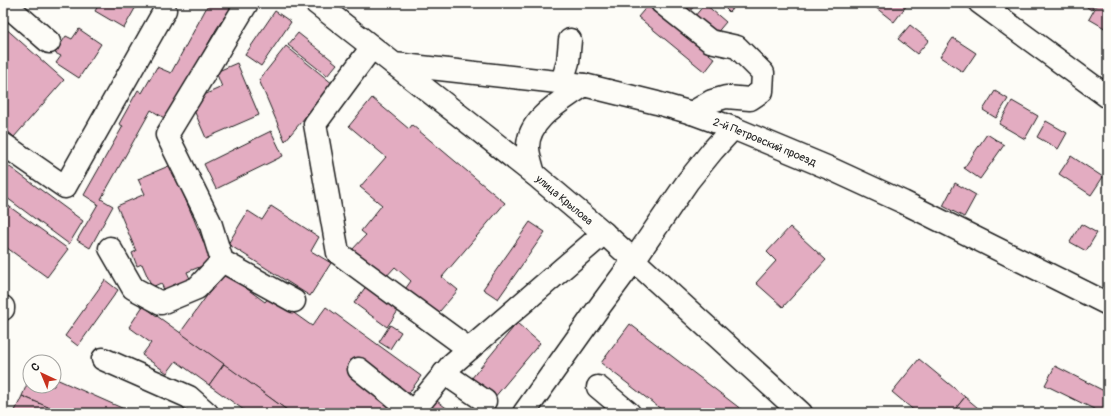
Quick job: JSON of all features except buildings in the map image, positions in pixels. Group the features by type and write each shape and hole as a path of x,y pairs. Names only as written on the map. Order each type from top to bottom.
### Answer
{"street":[{"path":"4,3 49,42"},
{"path":"247,3 167,135 210,222 222,261 294,301"},
{"name":"улица Крылова","path":"316,3 534,174 604,233 796,412"},
{"path":"662,3 710,41 738,47 763,73 762,91 750,99 726,97 712,101 692,113"},
{"path":"980,3 1108,97"},
{"path":"3,144 65,187 165,10"},
{"path":"562,82 568,62 570,40"},
{"path":"372,47 315,124 338,253 469,349"},
{"name":"2-й Петровский проезд","path":"394,64 584,85 692,113 733,128 829,168 1108,304"},
{"path":"534,174 528,147 533,127 546,113 584,85"},
{"path":"524,413 634,260 688,181 733,128"},
{"path":"359,369 413,413 452,364 604,233"},
{"path":"110,248 133,288 161,303 197,288 222,261"},
{"path":"103,359 189,397 207,413"},
{"path":"444,373 485,401"},
{"path":"598,387 616,409"}]}
